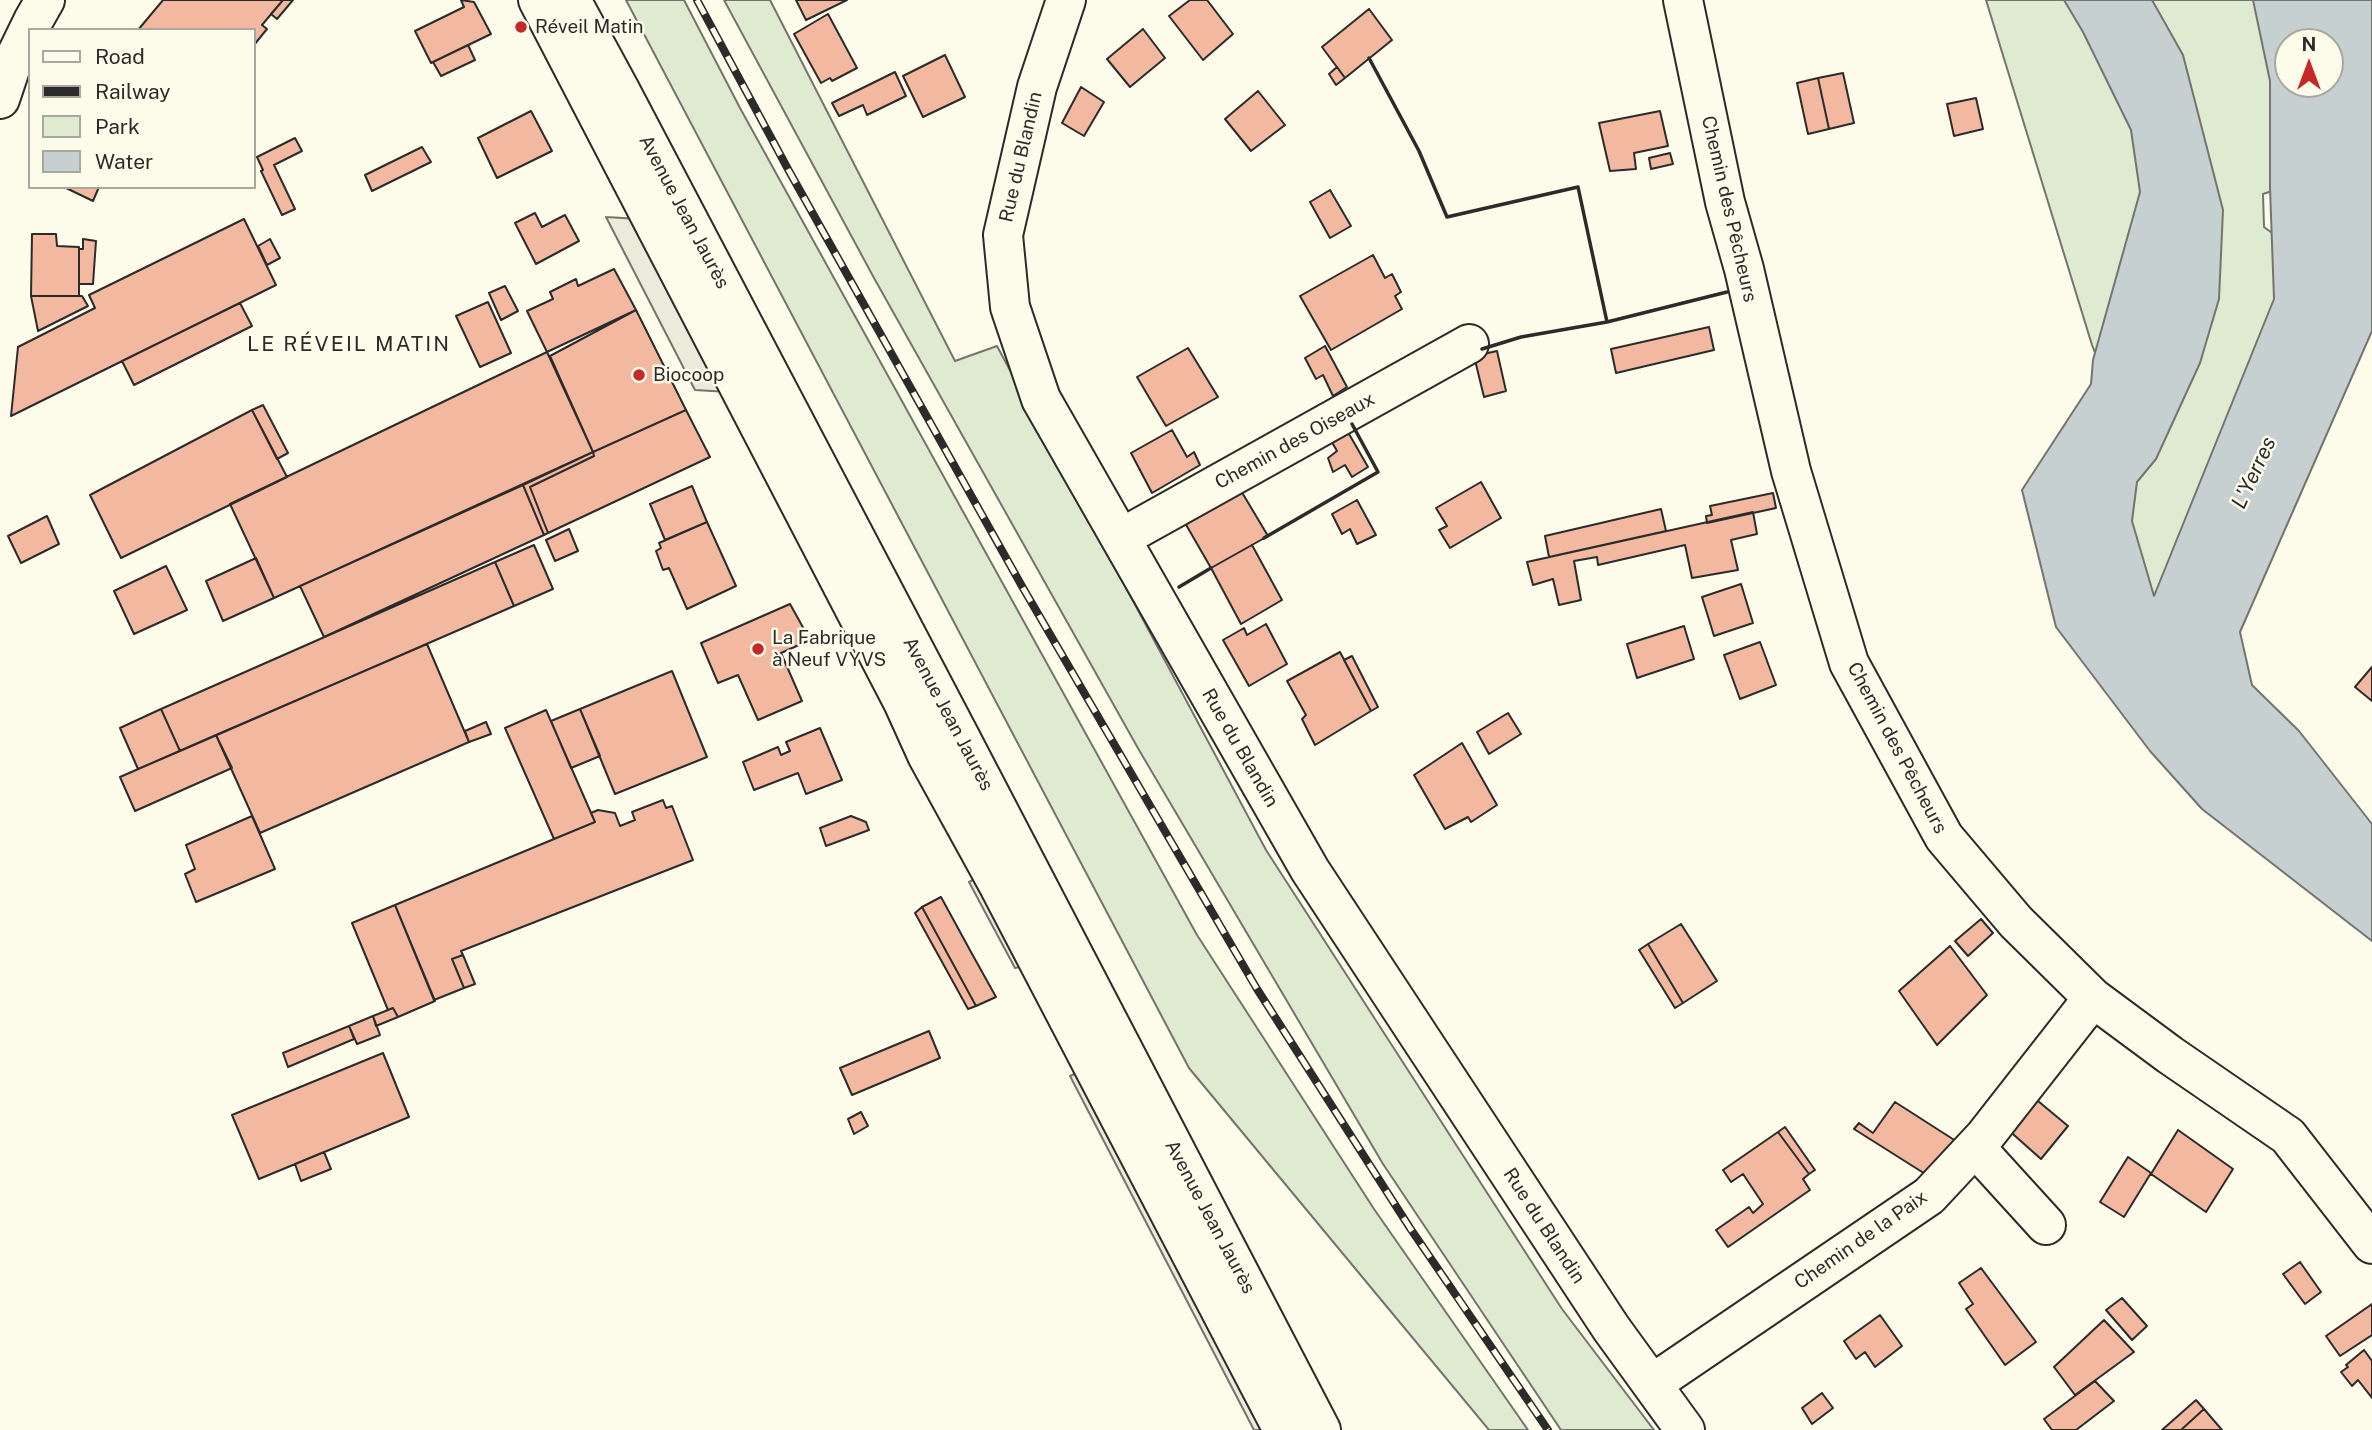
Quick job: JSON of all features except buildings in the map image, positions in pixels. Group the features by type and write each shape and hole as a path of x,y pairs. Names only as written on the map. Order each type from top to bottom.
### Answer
{"main road":[{"path":"31,28 45,0"},
{"path":"538,0 902,702 943,745 998,884 1283,1430"},
{"name":"Avenue Jean Jaurès","path":"571,0 620,90 943,745 1321,1430"},
{"name":"Rue du Blandin","path":"1066,0 1037,87 1003,235 1010,307 1041,399 1310,870 1611,1328 1685,1430"},
{"name":"Chemin des Pêcheurs","path":"1683,0 1725,202 1744,269 1791,471 1850,663 1944,837 2016,922 2093,998 2169,1055 2288,1136 2372,1244"},
{"path":"0,99 11,66 28,33"},
{"name":"Chemin des Oiseaux","path":"1121,538 1469,344"},
{"name":"Chemin de la Paix","path":"1652,1384 1929,1196 1975,1147 2093,998"},
{"path":"1975,1147 2046,1225"}],"green space":[{"path":"626,0 684,0 740,108 1197,935 1374,1209 1528,1430 1489,1430 1189,1068"},
{"path":"724,0 770,0 955,361 997,346 1266,850 1562,1309 1654,1430 1561,1430 1383,1164 1139,750 874,278"},
{"path":"1986,0 2094,0 2164,183 2108,386 2092,345"},
{"path":"2126,0 2285,0 2286,28 2274,28 2274,98 2292,98 2313,177 2263,194 2264,227 2321,269 2173,588 2135,602 2098,484 2213,220"}],"shaded area":[{"path":"606,217 639,219 729,392 695,390"},
{"path":"982,875 1030,965 1015,968 969,882"},
{"path":"1083,1070 1273,1430 1254,1430 1070,1076"}],"water":[{"name":"L'Yerres","path":"2064,0 2152,0 2183,55 2223,210 2219,299 2200,363 2156,459 2137,482 2132,521 2154,596 2274,299 2270,81 2253,0 2372,0 2372,331 2240,632 2252,685 2299,731 2372,824 2372,941 2202,809 2150,751 2056,627 2022,490 2091,384 2093,360 2140,192 2131,130 2083,32"}],"railway":[{"path":"697,0 789,171 1023,588 1257,989 1410,1228 1548,1430"}],"wall":[{"path":"1369,58 1419,151 1447,217 1578,187 1607,322"},
{"path":"1482,349 1521,337 1607,322 1727,292"},
{"path":"1264,538 1378,472 1352,424"},
{"path":"1179,587 1211,568"}],"place":[{"name":"Réveil Matin","path":"521,27"},
{"name":"Biocoop","path":"639,375"},
{"name":"La Fabrique à Neuf VYVS","path":"758,649"}],"district":[{"name":"LE RÉVEIL MATIN","path":"349,345"}]}
